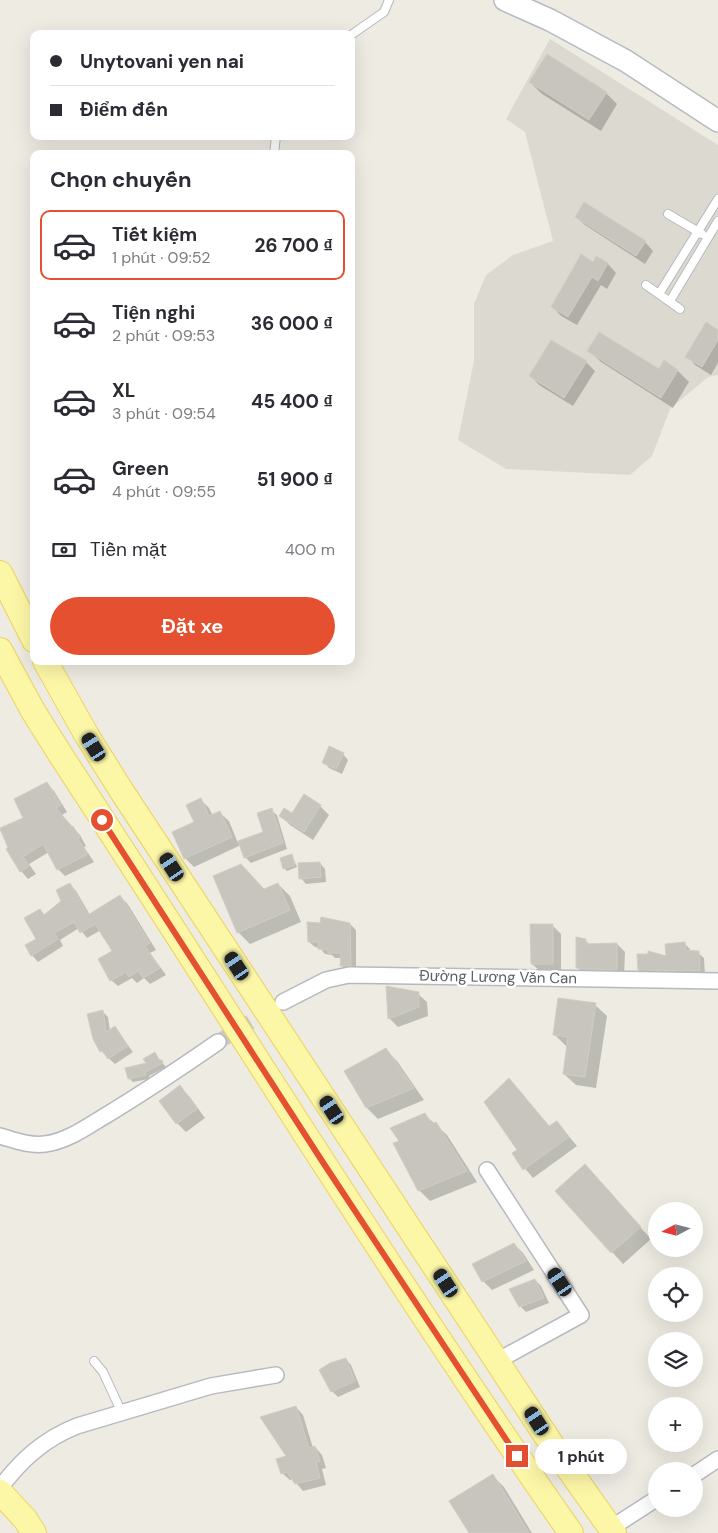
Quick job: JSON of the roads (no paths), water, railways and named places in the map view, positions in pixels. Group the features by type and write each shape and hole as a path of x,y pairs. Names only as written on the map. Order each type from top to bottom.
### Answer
{"main road":[{"path":"0,573 30,632"},
{"path":"0,650 33,711 324,1164 506,1440 571,1533"},
{"path":"47,665 86,734 119,787 556,1451 613,1531"},
{"path":"92,803 119,787"},
{"path":"324,1164 353,1142"},
{"path":"0,1490 25,1519 34,1533"}],"street":[{"path":"505,0 550,20 626,61 718,121"},
{"name":"Đường Lương Văn Can","path":"283,1002 326,980 349,975 718,981"},
{"path":"0,1136 37,1145 50,1144 70,1136 127,1103 218,1042"},
{"path":"487,1170 581,1315 497,1361"},
{"path":"0,1490 22,1461 61,1432 122,1412 225,1383 276,1375"},
{"path":"703,1469 718,1459"},
{"path":"613,1531 648,1505"}],"lane":[{"path":"355,32 384,12 389,0"},
{"path":"659,294 718,199"},
{"path":"668,214 708,238"},
{"path":"670,301 718,221"},
{"path":"646,285 680,309"},
{"path":"94,1361 103,1372 122,1412"}],"tunnel":[{"path":"218,1042 273,1008"}]}
